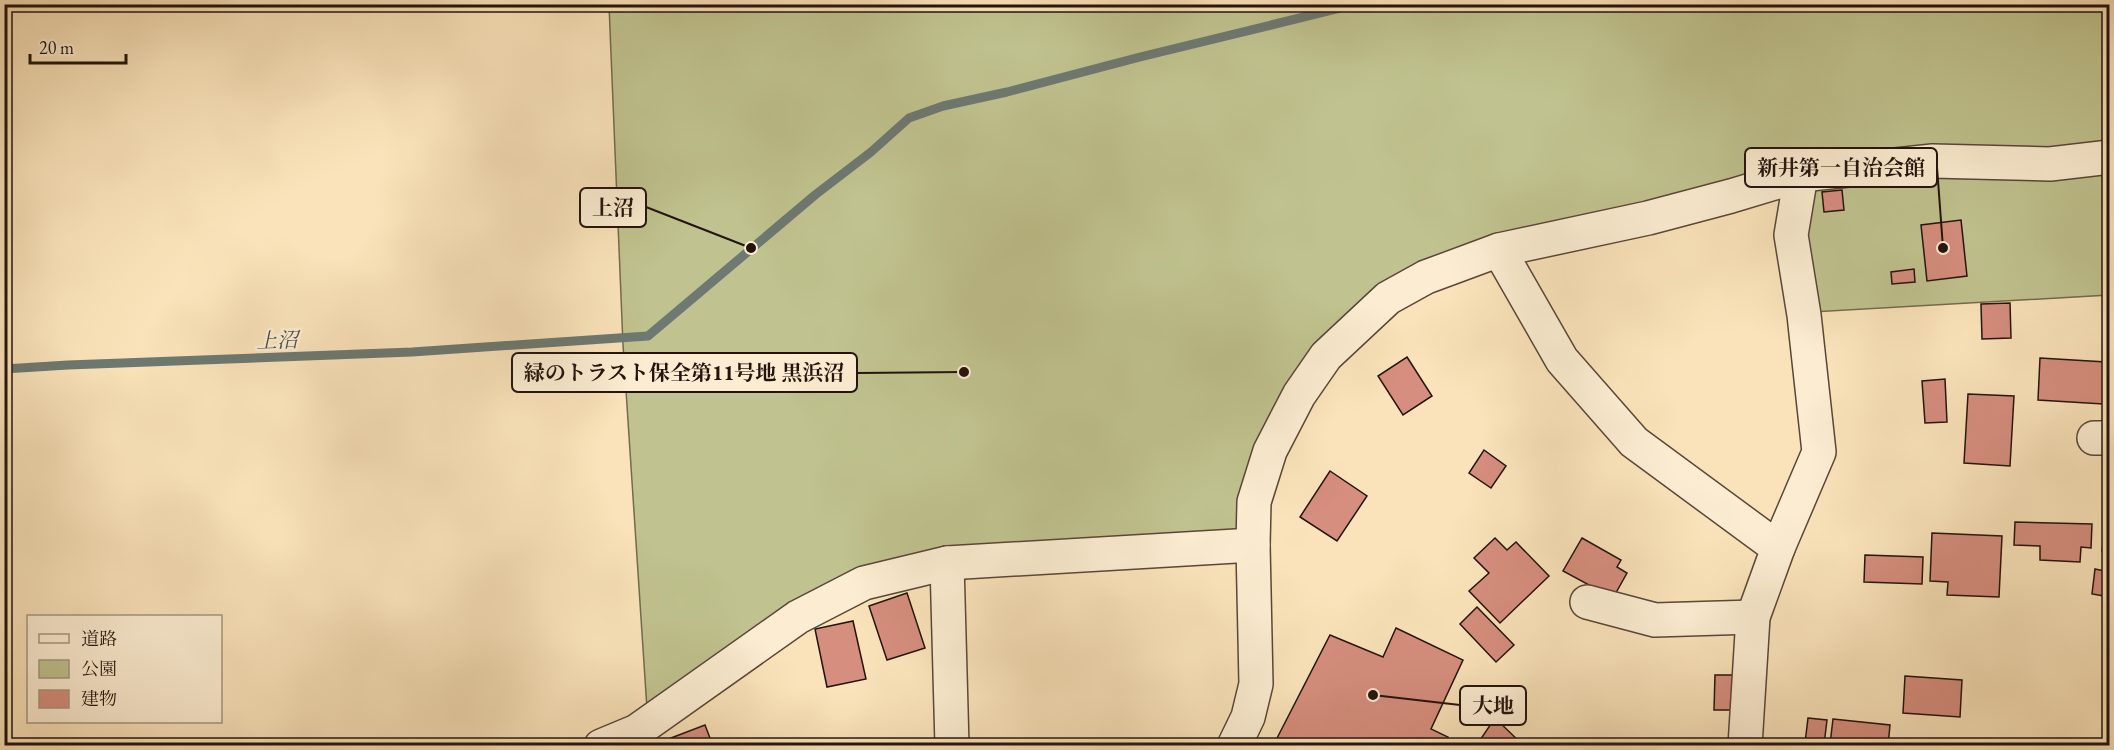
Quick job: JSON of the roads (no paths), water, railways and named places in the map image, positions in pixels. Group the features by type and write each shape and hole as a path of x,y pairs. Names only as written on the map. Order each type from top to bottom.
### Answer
{"street":[{"path":"1234,746 1248,717 1256,684 1254,502 1270,451 1299,395 1326,356 1388,298 1426,277 1499,250 1648,218 1801,174 1933,161 2050,164 2109,157"},
{"path":"1745,746 1753,617 1778,548 1819,452 1804,315 1791,235 1801,174"},
{"path":"1499,250 1562,360 1634,442 1778,548"},
{"path":"601,746 637,731 798,617 864,583 947,563 1253,545"},
{"path":"947,563 952,746"},
{"path":"1587,602 1655,620 1753,617"}],"waterway":[{"name":"上沼","path":"4,369 412,352 648,336 909,118 943,106 1357,4"}],"place":[{"name":"上沼","path":"751,248"},
{"name":"新井第一自治会館","path":"1943,248"},
{"name":"緑のトラスト保全第11号地 黒浜沼","path":"964,372"},
{"name":"大地","path":"1373,695"}]}
